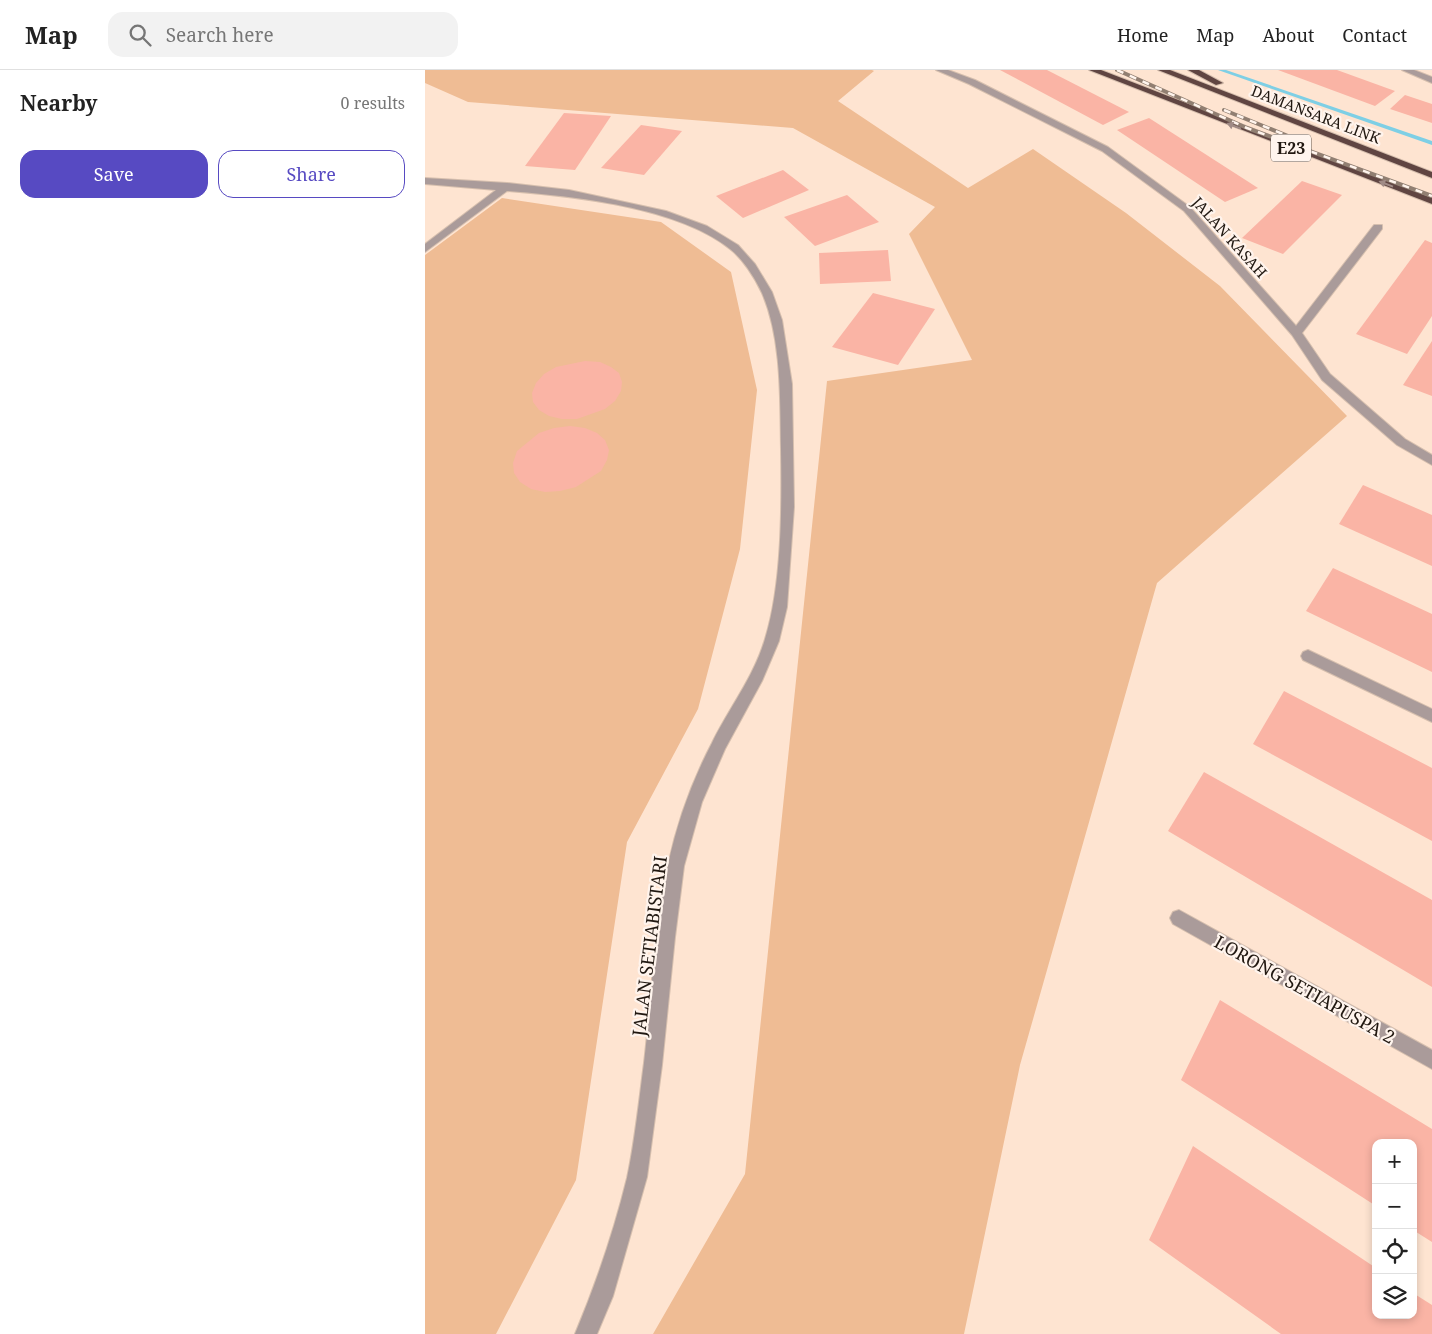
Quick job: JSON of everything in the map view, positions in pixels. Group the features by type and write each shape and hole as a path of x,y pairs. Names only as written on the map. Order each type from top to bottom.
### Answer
{"highway":[{"name":"E23","path":"1093,70 1432,201"},
{"name":"DAMANSARA LINK","path":"1162,70 1432,175"},
{"path":"1192,70 1347,143"}],"street":[{"name":"JALAN KASAH","path":"940,70 972,82 1105,149 1187,209 1296,333 1326,378 1401,442 1432,461"},
{"path":"1406,70 1432,80"},
{"name":"JALAN SETIABISTARI","path":"425,181 507,186 569,193 662,213 703,228 733,247 751,266 767,292 776,320 786,384 788,507 780,607 772,641 755,681 718,746 694,802 676,866 666,937 653,1065 637,1177 602,1296 586,1334"},
{"path":"425,249 507,186"},
{"path":"1296,333 1378,227"},
{"path":"1308,656 1432,716"},
{"name":"LORONG SETIAPUSPA 2","path":"1179,918 1432,1060"}],"shaded area":[{"path":"425,70 872,70 874,71 838,101 968,188 1033,149 1126,213 1220,286 1347,416 1157,583 1020,1065 964,1334 653,1334 745,1174 827,381 972,360 909,234 935,207 793,128 468,102 425,83"},
{"path":"502,198 661,222 731,272 757,390 740,549 698,709 627,842 576,1180 496,1334 425,1334 425,255"}],"building":[{"path":"1000,70 1047,70 1129,112 1103,125"},
{"path":"1278,70 1337,70 1395,91 1375,106"},
{"path":"1405,95 1432,104 1432,123 1390,109"},
{"path":"564,113 611,116 575,170 525,166"},
{"path":"1149,118 1258,188 1225,202 1117,130"},
{"path":"641,125 682,131 644,175 601,168"},
{"path":"783,170 809,190 743,218 716,196"},
{"path":"1302,181 1342,195 1283,254 1242,238"},
{"path":"847,195 879,222 815,246 784,217"},
{"path":"1425,240 1432,243 1432,316 1407,354 1356,334"},
{"path":"888,250 891,281 820,284 819,253"},
{"path":"873,293 935,309 898,365 832,347"},
{"path":"1432,341 1432,396 1403,385"},
{"path":"585,361 600,362 619,373 622,382 621,391 615,401 605,409 577,419 562,419 549,416 539,410 533,402 532,393 536,383 544,374 556,367"},
{"path":"570,426 585,428 597,433 605,440 609,450 607,460 601,471 576,487 560,491 545,492 531,489 520,482 514,473 513,463 517,451 539,433 554,428"},
{"path":"1363,485 1432,515 1432,566 1339,524"},
{"path":"1333,568 1432,614 1432,672 1306,611"},
{"path":"1284,691 1432,768 1432,841 1253,744"},
{"path":"1204,772 1432,900 1432,987 1168,831"},
{"path":"1220,1000 1432,1129 1432,1242 1417,1233 1417,1139 1372,1139 1372,1203 1181,1080"},
{"path":"1193,1146 1372,1265 1372,1319 1417,1319 1417,1296 1432,1305 1432,1334 1281,1334 1149,1240"}],"waterway":[{"path":"1221,70 1432,143"}],"railway":[{"path":"1117,70 1247,128 1432,196"},
{"path":"1224,110 1305,143"}]}
